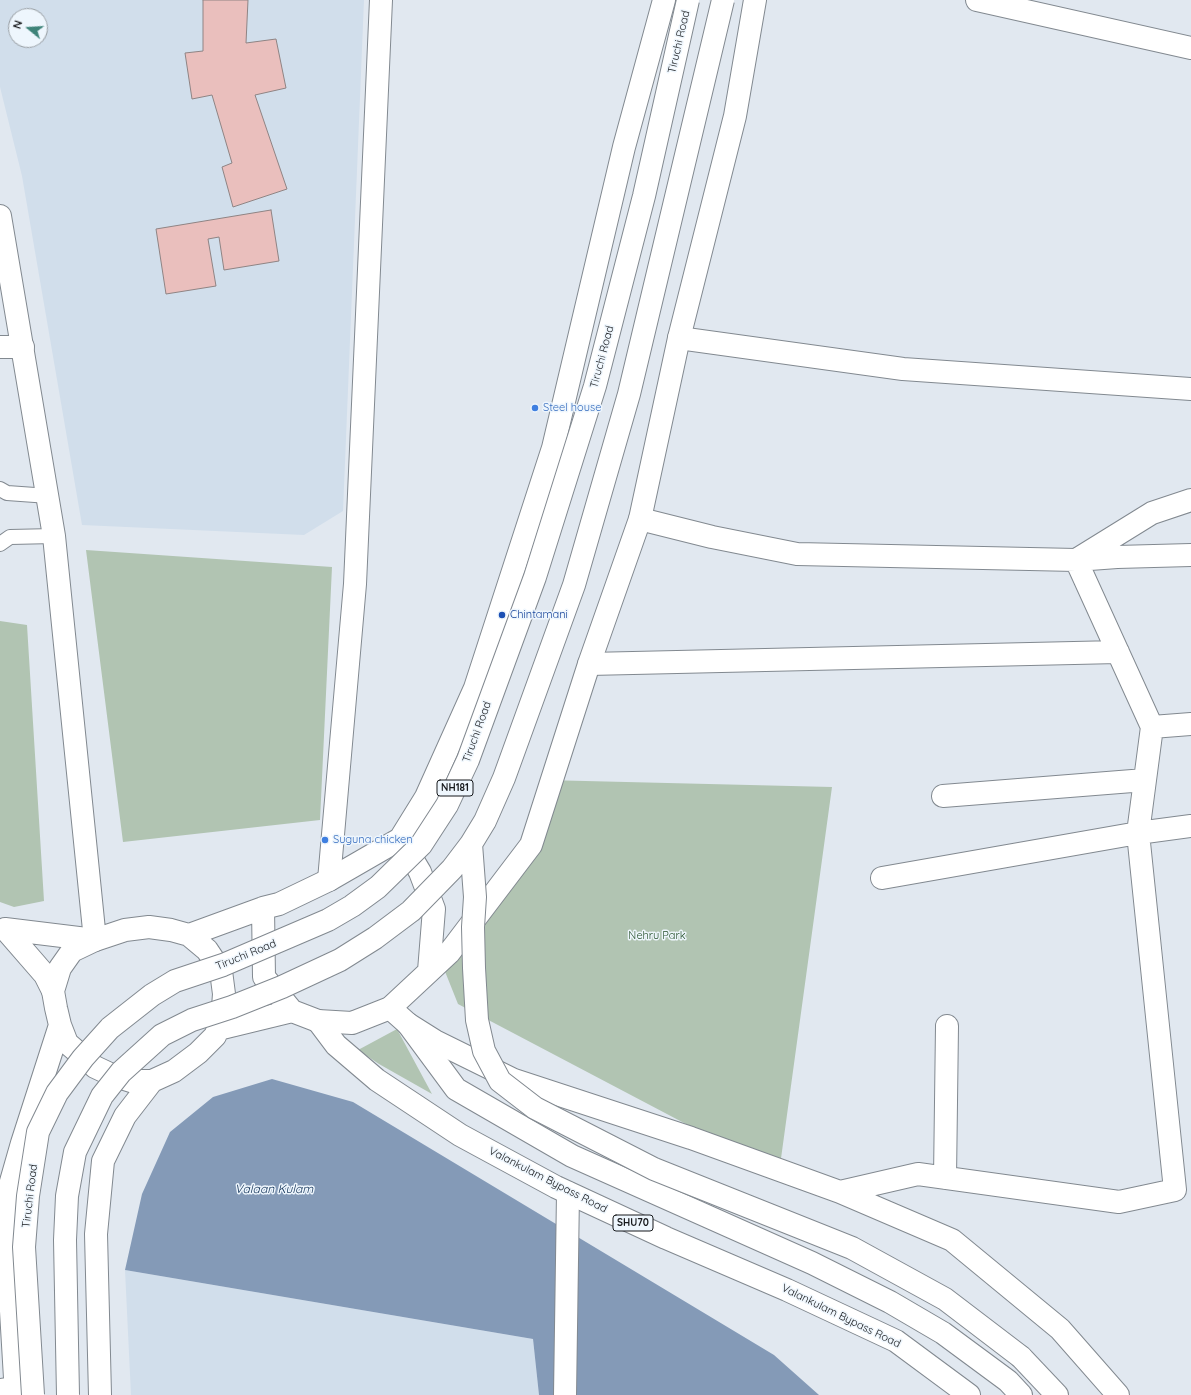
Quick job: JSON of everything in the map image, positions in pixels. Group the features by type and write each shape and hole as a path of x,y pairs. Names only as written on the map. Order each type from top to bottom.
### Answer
{"main road":[{"path":"329,880 355,584 381,0"},
{"path":"189,936 263,908 279,904 329,880 400,839 426,797 475,688 553,448 624,148 664,0"},
{"name":"Tiruchi Road","path":"16,1392 27,1210 38,1132 57,1093 83,1058 110,1028 152,995 175,981 223,965 328,920 352,906 378,887 421,845 447,805 468,760 535,577 595,386 644,196 688,0"},
{"path":"68,1395 65,1240 67,1196 75,1152 102,1096 121,1072 162,1035 192,1020 232,1007 282,987 340,960 375,938 411,911 452,869 471,844 485,821 504,778 574,585 629,394 723,0"},
{"path":"263,908 264,977 292,1011 318,1020 352,1023 390,1008 449,953 531,845 589,664 640,519 679,338 735,116 756,0"},
{"path":"977,0 1191,48"},
{"path":"0,216 54,536 95,940"},
{"path":"679,338 903,369 1191,389"},
{"path":"0,346 23,347"},
{"path":"1076,560 1152,513 1191,500"},
{"path":"640,519 712,537 797,554 1076,560 1117,557 1191,555"},
{"path":"840,1192 918,1174 1119,1202 1175,1190 1138,833 1152,727 1076,560"},
{"path":"589,664 1118,652"},
{"path":"1152,727 1191,724"},
{"path":"944,796 1145,780"},
{"path":"882,878 1138,833 1191,826"},
{"path":"400,839 420,872 434,909 429,971"},
{"path":"471,844 475,896 473,927 477,1020 484,1051 500,1081 535,1108 654,1169 852,1248 944,1299 1021,1357 1057,1395"},
{"path":"3,928 45,975 53,991 60,1025 67,1044 94,1067 112,1075 131,1080 152,1081 174,1071 198,1053 215,1036 222,1020 224,994 221,971 207,950 189,936 171,930 149,927 125,930 95,940 72,951 60,968 53,991"},
{"path":"3,928 95,940"},
{"path":"390,1008 408,1024 435,1041 514,1080 691,1138 840,1192 952,1240 1060,1329 1118,1395"},
{"path":"218,1029 292,1011"},
{"name":"Valankulam Bypass Road","path":"318,1020 336,1045 377,1080 460,1135 568,1193 666,1238 787,1290 896,1341 969,1395"},
{"path":"408,1024 456,1089 572,1156 812,1263 890,1302 943,1333 1008,1381 1021,1395"},
{"path":"16,1392 10,1294 10,1185 60,1025"},
{"path":"945,1178 947,1026"},
{"path":"100,1395 96,1234 103,1161 125,1116 152,1081"},
{"path":"565,1395 568,1193"}],"lane":[{"path":"0,488 6,493 48,496"},
{"path":"0,544 10,537 54,536"}],"shaded area":[{"path":"0,0 364,0 343,511 304,535 82,525 22,176 0,87"},
{"path":"125,1270 533,1339 539,1395 131,1395"}],"green space":[{"path":"86,550 332,567 320,820 123,842"},
{"path":"0,621 27,625 44,901 14,907 0,902"},
{"name":"Nehru Park","path":"544,780 832,787 779,1173 458,1004 440,959 526,835"},
{"path":"397,1029 432,1094 379,1064 358,1050"}],"water":[{"name":"Valaan Kulam","path":"272,1079 353,1102 774,1355 819,1395 539,1395 533,1339 125,1270 142,1194 170,1132 213,1097"}],"building":[{"path":"203,0 248,0 246,43 276,39 286,88 255,95 287,189 233,207 222,167 232,163 212,95 192,99 185,53 203,51"},
{"path":"271,210 279,261 224,270 219,237 208,239 216,286 166,294 156,229"}],"place":[{"name":"Steel house","path":"535,408"},
{"name":"Chintamani","path":"502,615"},
{"name":"Suguna chicken","path":"325,840"}]}
